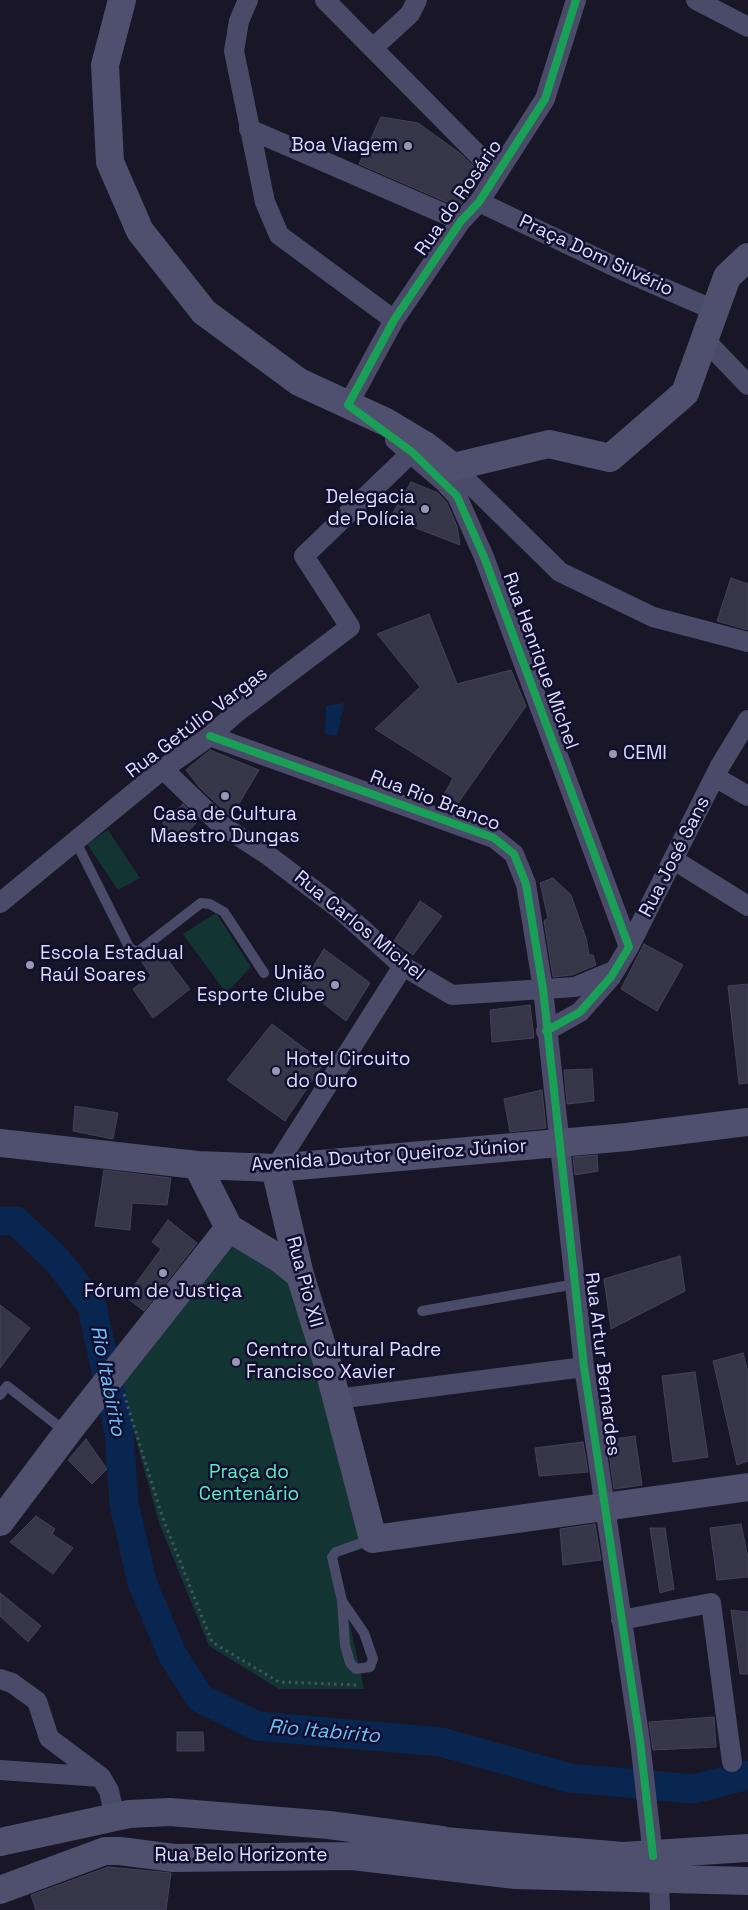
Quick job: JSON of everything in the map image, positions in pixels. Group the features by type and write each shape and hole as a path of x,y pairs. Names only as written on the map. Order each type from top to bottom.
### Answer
{"street":[{"path":"122,0 105,65 110,162 140,232 204,312 299,382 386,422 426,446 453,467 560,572 654,617 748,642"},
{"path":"248,0 239,21 234,51 265,202 279,234 394,320"},
{"path":"325,0 496,174"},
{"path":"373,48 410,14 417,0"},
{"name":"Rua do Rosário","path":"348,405 394,320 461,221 479,202 545,99 576,0"},
{"path":"696,0 748,27"},
{"path":"249,128 461,221"},
{"name":"Praça Dom Silvério","path":"479,202 624,271 714,310"},
{"path":"453,467 549,444 610,458 685,393 727,277 748,257"},
{"path":"704,339 748,385"},
{"name":"Rua Henrique Michel","path":"348,405 412,452 457,496 484,557 628,947"},
{"name":"Rua Getúlio Vargas","path":"0,902 163,769 210,736 236,713 350,628 304,556 412,452"},
{"name":"Rua José Sans","path":"628,947 718,772 748,720"},
{"name":"Rua Rio Branco","path":"210,736 494,838 514,854 526,884 543,989"},
{"name":"Rua Carlos Michel","path":"163,769 220,824 269,856 342,910 403,966 452,995 575,987 615,971"},
{"path":"718,772 748,796"},
{"path":"674,860 748,906"},
{"path":"546,1031 580,1012 615,971 628,947"},
{"path":"276,1168 403,966"},
{"name":"Rua Artur Bernardes","path":"543,989 546,1031 584,1366 640,1741 660,1910"},
{"name":"Avenida Doutor Queiroz Júnior","path":"0,1144 197,1165 276,1168 627,1137 748,1122"},
{"path":"197,1165 229,1228 280,1259 300,1275"},
{"name":"Rua Pio XII","path":"276,1168 300,1275 337,1399 373,1539"},
{"path":"0,1522 70,1429 229,1228"},
{"path":"337,1399 584,1366"},
{"path":"373,1539 748,1486"},
{"path":"621,1620 711,1603 732,1762"},
{"path":"0,1679 12,1683 37,1701 49,1738 101,1777 109,1791 120,1851"},
{"path":"0,1770 101,1777"},
{"path":"0,1825 113,1810"},
{"path":"0,1842 113,1810"},
{"name":"Rua Belo Horizonte","path":"113,1810 170,1812 329,1826 442,1840 489,1872"},
{"path":"352,1856 442,1840 623,1856 748,1848"},
{"name":"Rua Belo Horizonte","path":"0,1890 105,1851 120,1851 174,1858 352,1856 489,1872 562,1878 655,1855 748,1881"}],"lane":[{"path":"75,840 129,947 134,951 140,950 201,903 210,904 224,912 264,973"},
{"path":"422,1311 576,1284"},
{"path":"0,1395 6,1386 70,1429"},
{"path":"342,1601 364,1633 373,1660 370,1667 356,1670 350,1664 345,1645 342,1601 332,1557 336,1552 373,1539"}],"path":[{"path":"116,1370 162,1516 212,1642 279,1682 359,1685"}],"green space":[{"path":"108,830 140,878 118,890 87,844"},
{"path":"216,913 251,967 226,993 183,934"},
{"name":"Praça do Centenário","path":"234,1242 292,1285 369,1547 335,1557 364,1689 279,1689 209,1646 159,1523 121,1385"}],"water":[{"path":"344,703 337,736 325,734 326,706"}],"building":[{"name":"Boa Viagem","path":"381,117 418,123 461,154 480,173 467,198 458,207 359,164"},
{"name":"Delegacia de Polícia","path":"411,482 438,493 447,503 457,526 460,545 390,518"},
{"path":"731,578 748,584 748,630 717,621"},
{"path":"429,614 457,684 511,670 526,706 456,806 442,798 453,778 375,729 420,687 377,634"},
{"name":"Casa de Cultura Maestro Dungas","path":"210,750 259,770 231,817 200,788 186,770"},
{"path":"183,804 199,820 177,843 162,822"},
{"path":"553,878 571,895 586,938 589,955 593,955 596,965 572,975 553,977 544,921 548,918 540,883"},
{"path":"420,901 442,916 413,955 394,941"},
{"path":"644,944 683,965 657,1011 621,989"},
{"path":"157,946 190,989 153,1018 133,989 151,976 140,959"},
{"name":"União Esporte Clube","path":"324,949 370,983 346,1021 301,986"},
{"path":"748,984 748,1083 739,1084 728,986"},
{"path":"530,1005 534,1038 492,1042 490,1010"},
{"name":"Hotel Circuito do Ouro","path":"272,1024 324,1063 285,1121 227,1080"},
{"path":"592,1069 594,1101 567,1104 564,1070"},
{"path":"542,1090 546,1128 510,1132 504,1099"},
{"path":"75,1106 118,1113 113,1139 73,1131"},
{"path":"597,1155 598,1171 575,1175 573,1157"},
{"path":"104,1170 171,1178 167,1205 132,1203 130,1230 95,1226"},
{"name":"Fórum de Justiça","path":"168,1220 197,1243 144,1311 126,1297 161,1249 152,1242"},
{"path":"680,1256 685,1291 611,1329 604,1279"},
{"path":"0,1305 30,1328 0,1368"},
{"path":"743,1353 748,1372 748,1461 737,1465 713,1361"},
{"path":"695,1372 708,1457 673,1462 662,1376"},
{"path":"635,1436 642,1485 614,1489 607,1440"},
{"path":"86,1439 107,1469 92,1484 68,1460"},
{"path":"583,1442 588,1472 539,1476 535,1448"},
{"path":"36,1516 55,1529 52,1534 73,1548 53,1574 10,1542"},
{"path":"595,1524 601,1560 563,1565 560,1529"},
{"path":"741,1524 748,1558 748,1577 717,1580 710,1528"},
{"path":"650,1528 665,1528 674,1589 660,1593"},
{"path":"0,1593 41,1626 28,1642 0,1616"},
{"path":"731,1610 748,1612 748,1674 740,1674"},
{"path":"714,1717 716,1747 653,1750 649,1722"},
{"path":"177,1732 203,1732 204,1751 177,1751"},
{"path":"108,1867 171,1873 166,1910 36,1910 31,1895"}],"waterway":[{"name":"Rio Itabirito","path":"0,1221 16,1221 58,1261 92,1306 119,1432 124,1504 142,1582 172,1654 200,1698 257,1726 441,1742 570,1778 694,1789 748,1775"}],"cycle path":[{"path":"546,1031 580,1012 611,977 629,947 484,557 457,496 412,452 348,405 394,320 461,221 479,202 545,99 576,0"},
{"path":"210,736 494,838 514,854 526,884 543,989 584,1367 640,1741 653,1856"}],"place":[{"name":"Boa Viagem","path":"408,146"},
{"name":"Delegacia de Polícia","path":"425,509"},
{"name":"CEMI","path":"613,754"},
{"name":"Casa de Cultura Maestro Dungas","path":"225,796"},
{"name":"Escola Estadual Raúl Soares","path":"30,965"},
{"name":"União Esporte Clube","path":"335,985"},
{"name":"Hotel Circuito do Ouro","path":"276,1071"},
{"name":"Fórum de Justiça","path":"163,1273"},
{"name":"Centro Cultural Padre Francisco Xavier","path":"236,1362"}]}
